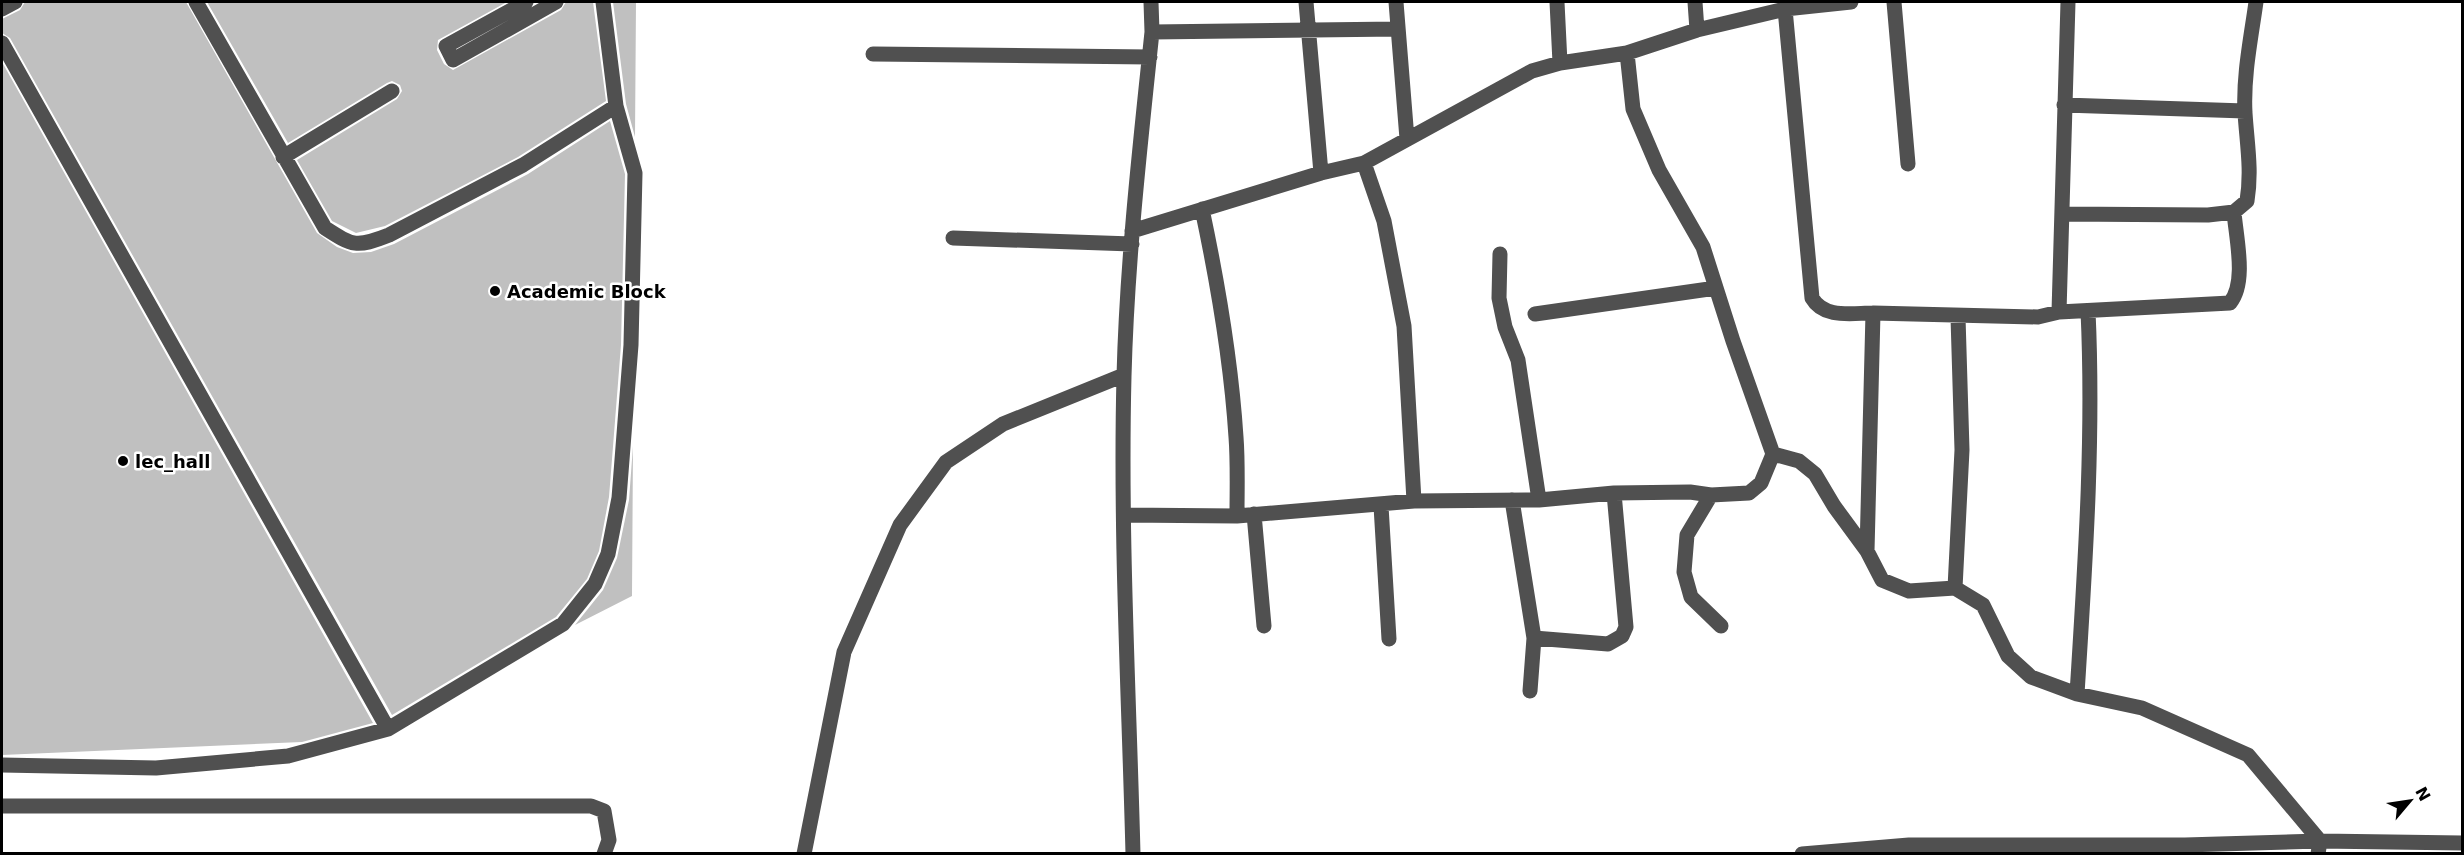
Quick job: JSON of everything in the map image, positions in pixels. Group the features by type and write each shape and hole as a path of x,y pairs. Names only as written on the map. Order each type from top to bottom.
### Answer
{"street":[{"path":"2,9 15,2"},
{"path":"196,2 325,228 349,244 372,242 389,236 523,165 616,106"},
{"path":"526,2 446,46 453,60 556,2"},
{"path":"2,765 156,768 288,756 387,729 563,624 595,584 608,554 619,498 631,345 635,173 616,106 603,2"},
{"path":"1133,854 1124,515 1124,375 1132,237 1152,32 1151,2"},
{"path":"1306,2 1321,173"},
{"path":"1396,2 1407,139"},
{"path":"1557,2 1560,63"},
{"path":"1695,2 1697,30"},
{"path":"953,238 1132,237 1202,209 1321,173 1364,163 1532,71 1560,63 1627,53 1697,30 1785,9 1851,2"},
{"path":"1894,2 1908,164"},
{"path":"2059,312 2068,2"},
{"path":"2062,214 2208,215 2234,212 2247,201 2251,178 2245,111 2248,55 2256,2"},
{"path":"1785,9 1812,298 1816,305 1830,313 2038,317 2059,312 2230,303 2240,283 2234,212"},
{"path":"1152,32 1398,29"},
{"path":"2,43 387,729"},
{"path":"1124,515 1237,516 1381,506 1414,501 1539,500 1614,493 1690,492 1711,495 1749,493 1761,483 1773,454 1703,247 1659,170 1633,110 1627,53"},
{"path":"873,54 1150,57"},
{"path":"283,157 392,91"},
{"path":"2064,105 2245,111"},
{"path":"1364,163 1384,221 1404,326 1414,501"},
{"path":"1202,209 1228,353 1236,439 1237,516"},
{"path":"1500,254 1499,298 1505,327 1518,360 1539,500"},
{"path":"1535,314 1716,288"},
{"path":"2078,694 2090,480 2092,389 2088,311"},
{"path":"1867,551 1873,313"},
{"path":"1955,588 1962,450 1958,317"},
{"path":"804,854 844,651 900,525 946,462 993,430 1124,375"},
{"path":"1773,454 1799,460 1815,474 1834,506 1867,551 1882,580 1909,591 1955,588 1983,605 2008,656 2031,677 2078,694 2142,708 2248,754 2319,847"},
{"path":"1534,638 1608,644 1622,636 1626,627 1614,493"},
{"path":"1711,495 1687,535 1684,572 1691,597 1721,626"},
{"path":"1512,500 1534,638 1530,691"},
{"path":"1381,506 1389,639"},
{"path":"1254,514 1264,626"},
{"path":"2,806 591,806 604,811 609,840 604,854"},
{"path":"1802,854 1909,845 2185,844 2319,847 2463,843"}],"building":[{"path":"25,2 186,2 317,233 337,247 353,253 371,252 394,244 528,174 610,121 625,174 621,345 609,497 599,551 587,579 556,617 392,715 10,38 2,33 2,19 20,10"},
{"path":"207,2 507,2 438,40 437,50 444,64 453,70 561,10 566,2 593,2 606,101 518,157 385,226 356,233 332,221 297,160 397,99 402,91 400,85 392,81 387,83 288,143"},
{"path":"613,2 636,2 635,137 626,104"},
{"path":"2,62 373,723 302,742 2,755"},
{"path":"633,446 632,596 575,625 603,590 617,558 629,500"}],"place":[{"name":"Academic Block","path":"495,291"},
{"name":"lec_hall","path":"123,461"}]}
